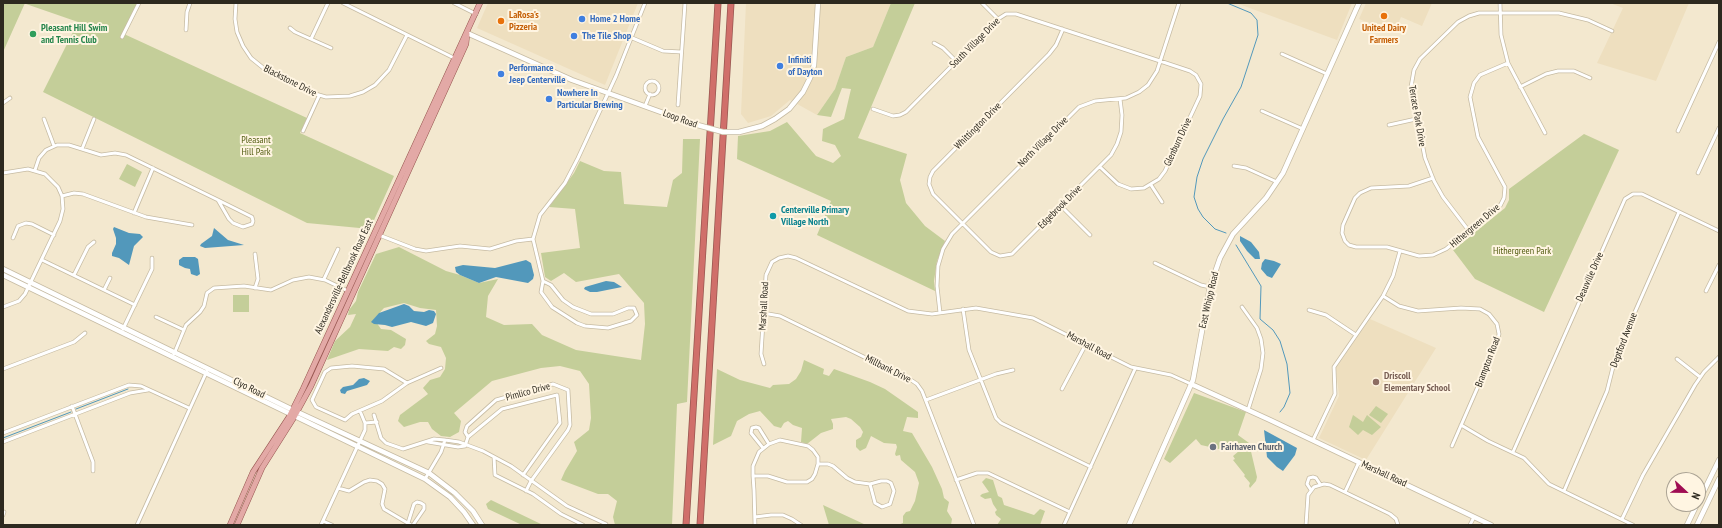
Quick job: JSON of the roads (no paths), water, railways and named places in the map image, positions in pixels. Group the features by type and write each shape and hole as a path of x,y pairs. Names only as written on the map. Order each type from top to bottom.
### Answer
{"highway":[{"path":"686,525 717,3"},
{"path":"700,525 731,3"}],"main road":[{"name":"Alexandersville-Bellbrook Road East","path":"237,525 255,481 294,413 329,347 404,182 426,127 480,3"},
{"name":"Alexandersville-Bellbrook Road East","path":"230,525 253,472 294,413 347,290 399,179 426,127"},
{"path":"399,179 404,182"},
{"path":"323,344 329,347"}],"street":[{"path":"122,37 140,3"},
{"path":"186,30 186,17 190,3"},
{"name":"Blackstone Drive","path":"236,3 235,19 237,32 243,46 251,58 265,70 319,96 332,98 346,97 359,94 375,85 389,70 407,35"},
{"path":"311,39 328,3"},
{"path":"343,3 456,59"},
{"path":"454,3 476,14"},
{"path":"544,281 551,285 563,300 583,312 602,315 612,314 628,308 634,308 637,315 631,321 608,328 581,324 563,315 552,306 541,292 544,281 533,239 544,209 569,177 616,76 630,37 645,3"},
{"path":"678,105 685,3"},
{"name":"Loop Road","path":"468,33 562,75 607,93 694,124 723,132 739,132 762,126 775,119 789,109 803,92 810,78 814,65 818,3"},
{"path":"982,3 998,19"},
{"name":"North Village Drive","path":"940,313 937,286 938,266 947,241 962,223 1074,112 1090,102 1120,99 1133,95 1144,88 1154,76 1179,3"},
{"name":"East Whipp Road","path":"1129,525 1191,384 1210,288 1218,262 1228,243 1239,227 1266,198 1277,182 1303,129 1359,3"},
{"path":"1500,3 1501,35 1508,63 1545,133"},
{"name":"Terrace Park Drive","path":"1469,231 1447,204 1433,178 1425,158 1416,120 1411,87 1414,70 1420,59 1462,19 1479,13 1548,12 1568,14 1588,20 1612,31"},
{"name":"South Village Drive","path":"874,109 893,116 903,114 998,19 1004,15 1016,14 1160,61"},
{"path":"290,28 331,48"},
{"name":"Whittington Drive","path":"962,223 931,191 929,181 931,174 1049,54 1056,46 1063,29"},
{"path":"630,37 663,51 681,52"},
{"path":"1678,131 1719,42"},
{"path":"934,44 942,48 956,61"},
{"path":"1282,54 1327,74"},
{"name":"Glenburn Drive","path":"1151,185 1159,179 1165,171 1201,91 1200,81 1193,73 1160,61"},
{"name":"Hithergreen Drive","path":"1433,178 1409,186 1366,189 1357,195 1342,229 1343,238 1347,243 1356,247 1381,247 1419,256 1438,254 1500,206 1504,198 1505,191 1503,183 1478,137 1470,103 1470,91 1480,75 1508,63"},
{"path":"1520,87 1540,76 1558,71 1574,71 1590,78"},
{"path":"655,82 659,87 658,92 655,94 650,94 646,90 646,86 649,83 655,82"},
{"path":"645,106 650,94"},
{"path":"303,131 319,96"},
{"path":"3,103 10,98"},
{"name":"Edgebrook Drive","path":"962,223 991,252 997,255 1005,256 1015,252 1111,155 1120,138 1122,123 1120,99"},
{"path":"1262,111 1303,129"},
{"path":"44,119 54,146"},
{"path":"82,149 94,119"},
{"path":"1389,125 1416,120"},
{"path":"1698,173 1719,128"},
{"path":"35,170 42,154 54,146 69,145 101,154 122,154 153,168 218,200 252,217 252,224 243,227 233,223 218,200"},
{"path":"1234,166 1246,168 1277,182"},
{"path":"1100,167 1114,181 1126,187 1140,188 1151,185 1162,202"},
{"path":"134,213 153,168"},
{"path":"3,173 35,170 51,178 58,187 62,196 63,214 28,288 18,301 3,307"},
{"path":"62,196 74,193 83,194 134,213 160,220 192,225"},
{"name":"Deauville Drive","path":"1513,452 1625,199 1630,195 1637,193 1719,232"},
{"path":"1061,206 1090,235"},
{"name":"Deptford Avenue","path":"1564,491 1607,392 1616,355 1679,212"},
{"path":"13,238 18,226 26,223 32,224 54,235"},
{"path":"374,233 415,249 426,251 460,246 490,249 522,240 533,239"},
{"path":"74,275 88,247 94,242"},
{"path":"324,279 338,249"},
{"path":"1313,440 1334,397 1334,367 1383,296 1393,276 1400,251"},
{"path":"255,254 258,279 255,288"},
{"name":"Marshall Road","path":"764,364 761,354 766,275 768,268 775,260 788,256 796,258 899,308 923,314 963,309 983,309 1033,318 1135,369 1171,375 1191,384 1313,440 1491,525"},
{"path":"121,332 152,269 152,258"},
{"path":"42,260 135,305"},
{"path":"1155,262 1210,288"},
{"path":"1706,291 1719,265"},
{"name":"Clyo Road","path":"3,269 124,327 206,373 429,473 455,493 473,511 482,525"},
{"name":"Clyo Road","path":"3,275 121,332 208,368 425,479 450,497 464,512 473,525"},
{"path":"174,355 188,322 202,309 206,296 211,289 220,286 271,290 292,280 304,277 314,277 324,279 354,293"},
{"path":"104,290 110,278"},
{"name":"Brampton Road","path":"1383,296 1399,306 1418,311 1461,308 1480,310 1489,314 1495,321 1499,331 1498,339 1452,446"},
{"path":"1242,307 1257,328 1262,346 1261,369 1248,410"},
{"path":"963,309 967,343 992,412 998,421 1091,466"},
{"path":"1309,310 1326,315 1356,335"},
{"name":"Millbank Drive","path":"763,313 780,316 911,380 920,388 974,525"},
{"path":"156,317 184,330"},
{"path":"3,369 74,342 85,334"},
{"path":"1062,389 1086,344"},
{"path":"1622,519 1643,475 1700,377 1719,357"},
{"path":"1676,360 1700,377"},
{"path":"407,384 384,369 352,366 331,368 326,370 312,400 316,407 345,420 352,414 360,412 382,401 407,384 440,368"},
{"path":"137,525 208,368"},
{"path":"1064,525 1135,369"},
{"path":"926,400 980,379 1014,370"},
{"name":"Pimlico Drive","path":"468,437 465,432 467,426 496,400 553,384 568,390 570,425 568,430 531,481 526,491"},
{"path":"3,433 129,385 139,386 189,408"},
{"path":"3,442 130,393 148,390"},
{"name":"Pimlico Drive","path":"465,446 468,437 502,409 557,394 560,423 523,475"},
{"path":"72,406 93,462 93,471"},
{"path":"320,525 365,430 365,423 360,412"},
{"path":"374,415 383,441 398,449 403,449 434,439 459,442 465,446 483,451 511,466 567,506 606,525"},
{"path":"365,423 376,422"},
{"path":"1462,425 1488,441 1513,452 1529,462 1540,476 1549,484 1633,525"},
{"path":"763,448 751,433 752,428 759,428 769,444"},
{"path":"425,479 441,452 445,440"},
{"path":"753,476 768,476 787,482 807,482 814,477 818,464 816,454 808,446 780,440 763,448 754,460 753,476 755,525"},
{"path":"428,442 458,448 465,446"},
{"path":"494,457 495,475 533,494 561,514 583,525"},
{"path":"1706,487 1719,460"},
{"path":"1345,492 1359,462"},
{"path":"818,464 828,464 834,466 847,478 856,482 870,484 886,481 891,483 894,491 890,504 882,507 876,504 870,484"},
{"path":"956,480 977,473 988,473 1070,512"},
{"path":"1312,490 1307,484 1309,478 1316,478 1320,484"},
{"path":"1697,525 1719,479"},
{"path":"338,488 349,491 364,482 370,480 377,481 382,484 385,489 382,504 384,509 411,524"},
{"path":"1306,525 1308,498 1312,490 1320,484 1330,485 1390,514 1396,519 1398,525"},
{"path":"416,502 421,502 424,505 424,509 411,524 414,504 416,502"},
{"path":"1690,524 1695,512"},
{"path":"755,517 772,515 783,516 792,519 801,525"},
{"path":"1470,525 1474,517"},
{"path":"323,521 332,525"}],"water":[{"path":"114,227 129,233 140,234 143,237 134,246 129,265 119,258 112,256 116,244 113,229"},
{"path":"214,228 228,240 244,245 205,248 200,246 212,236"},
{"path":"1240,236 1251,242 1259,252 1260,259 1255,259 1247,251 1240,241"},
{"path":"183,257 195,257 198,259 200,274 197,276 191,274 190,269 179,265 179,260"},
{"path":"1265,259 1281,264 1272,278 1267,276 1261,269 1262,263"},
{"path":"526,260 531,263 534,275 533,279 528,283 496,277 479,283 460,275 456,272 455,267 463,265 495,268"},
{"path":"606,281 614,282 622,287 597,292 590,292 584,289 585,287"},
{"path":"404,304 409,306 414,311 434,311 436,314 433,323 426,326 411,322 392,327 374,324 371,322 379,313"},
{"path":"364,378 370,381 367,385 347,391 345,394 341,393 340,390 343,387 353,385 359,379"},
{"path":"1264,430 1297,448 1295,455 1283,471 1267,457"}],"waterway":[{"path":"1226,233 1215,229 1203,217 1198,209 1194,197 1197,177 1203,159 1241,87 1258,35 1257,20 1251,13 1227,3"},
{"path":"1236,245 1261,286 1260,319 1273,330 1280,341 1287,364 1290,393 1284,407 1280,412"},
{"path":"76,409 128,389"},
{"path":"3,438 71,412"}],"place":[{"name":"United Dairy Farmers","path":"1384,16"},
{"name":"Home 2 Home","path":"582,19"},
{"name":"LaRosa's Pizzeria","path":"501,21"},
{"name":"Pleasant Hill Swim and Tennis Club","path":"33,34"},
{"name":"The Tile Shop","path":"574,36"},
{"name":"Infiniti of Dayton","path":"780,66"},
{"name":"Performance Jeep Centerville","path":"501,74"},
{"name":"Nowhere In Particular Brewing","path":"549,99"},
{"name":"Centerville Primary Village North","path":"773,216"},
{"name":"Driscoll Elementary School","path":"1376,382"},
{"name":"Fairhaven Church","path":"1213,447"}],"park label":[{"name":"Pleasant Hill Park","path":"256,146"},
{"name":"Hithergreen Park","path":"1522,251"}]}
